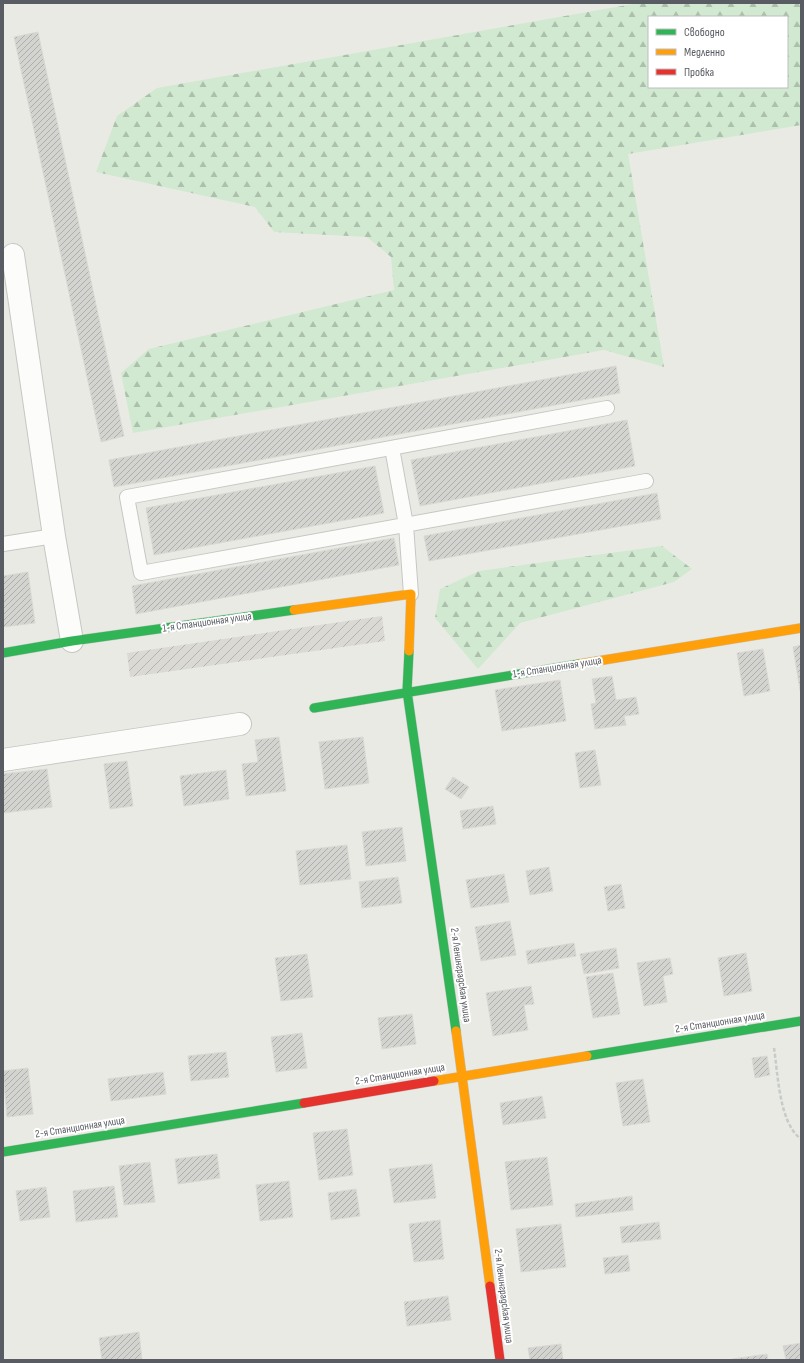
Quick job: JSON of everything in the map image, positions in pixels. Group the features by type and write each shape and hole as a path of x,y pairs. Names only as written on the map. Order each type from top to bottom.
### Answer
{"street":[{"path":"8,255 72,641"},
{"name":"1-я Станционная улица","path":"3,653 72,641 411,594"},
{"name":"2-я Ленинградская улица","path":"411,594 406,691 464,1076 500,1360"},
{"name":"1-я Станционная улица","path":"314,708 406,691 801,628"},
{"path":"3,760 240,724"},
{"name":"2-я Станционная улица","path":"3,1152 801,1021"}],"lane":[{"path":"607,408 127,497 141,574 646,481"},
{"path":"392,448 406,525 411,594"},
{"path":"3,544 54,536"}],"path":[{"path":"770,1026 785,1117 795,1135 801,1139"}],"shaded area":[{"path":"382,616 385,641 130,677 127,653"}],"green space":[{"path":"639,3 801,3 801,125 628,154 664,367 604,350 133,433 121,373 149,349 394,290 391,257 367,237 274,232 255,207 96,172 117,116 157,88"},
{"path":"662,546 692,569 674,582 520,623 478,669 435,618 440,589 479,571"}],"building":[{"path":"38,32 124,436 101,442 14,37"},
{"path":"616,366 620,393 114,487 109,460"},
{"path":"627,420 635,466 420,506 411,460"},
{"path":"375,466 384,513 154,555 146,508"},
{"path":"657,493 661,519 429,561 424,536"},
{"path":"394,538 399,565 136,614 132,586"},
{"path":"28,572 35,623 3,627 3,576"},
{"path":"801,645 801,696 793,647"},
{"path":"763,649 770,691 744,696 737,653"},
{"path":"612,676 616,700 636,697 639,714 624,716 626,725 595,729 591,704 596,703 592,679"},
{"path":"560,680 566,721 502,731 495,690"},
{"path":"279,737 286,791 246,796 242,764 258,762 255,740"},
{"path":"363,737 369,783 325,789 319,742"},
{"path":"595,750 601,785 580,788 575,753"},
{"path":"127,761 133,806 110,809 104,764"},
{"path":"47,769 52,807 3,813 3,774"},
{"path":"226,770 229,799 184,806 180,776"},
{"path":"453,777 469,787 461,799 445,789"},
{"path":"493,806 496,824 463,829 460,811"},
{"path":"402,827 406,861 366,866 362,832"},
{"path":"347,845 351,879 300,885 296,851"},
{"path":"549,867 553,891 530,895 526,871"},
{"path":"504,874 509,902 471,908 466,880"},
{"path":"398,877 402,903 362,908 359,882"},
{"path":"621,884 625,908 608,911 604,887"},
{"path":"510,921 516,955 481,961 475,927"},
{"path":"574,943 576,956 528,964 526,951"},
{"path":"616,948 619,968 584,974 580,954"},
{"path":"746,953 752,991 724,996 718,958"},
{"path":"307,954 313,997 281,1001 275,958"},
{"path":"670,958 673,974 663,976 667,1002 644,1006 637,963"},
{"path":"613,973 620,1014 593,1018 586,977"},
{"path":"531,986 534,1004 524,1005 528,1030 493,1036 486,993"},
{"path":"412,1014 416,1044 382,1049 378,1018"},
{"path":"302,1033 307,1068 276,1072 271,1037"},
{"path":"226,1052 229,1077 191,1081 188,1056"},
{"path":"767,1056 770,1075 755,1078 752,1058"},
{"path":"28,1068 33,1114 7,1117 3,1071"},
{"path":"163,1072 166,1094 111,1101 108,1079"},
{"path":"643,1079 650,1122 623,1126 616,1083"},
{"path":"542,1096 546,1118 503,1125 500,1103"},
{"path":"347,1129 353,1175 319,1180 313,1133"},
{"path":"217,1154 220,1178 178,1184 175,1159"},
{"path":"547,1157 553,1205 511,1210 505,1162"},
{"path":"150,1162 155,1202 124,1205 119,1166"},
{"path":"432,1164 436,1198 394,1203 389,1169"},
{"path":"289,1181 293,1217 260,1221 256,1185"},
{"path":"114,1186 118,1217 76,1222 73,1191"},
{"path":"46,1187 50,1217 20,1221 16,1191"},
{"path":"356,1189 360,1216 331,1220 328,1193"},
{"path":"632,1196 633,1210 576,1217 575,1204"},
{"path":"440,1220 444,1259 414,1262 409,1224"},
{"path":"659,1222 661,1239 622,1243 620,1227"},
{"path":"561,1224 566,1267 521,1272 516,1229"},
{"path":"628,1255 630,1271 605,1274 603,1258"},
{"path":"448,1296 451,1320 407,1326 404,1302"},
{"path":"139,1332 142,1360 102,1360 99,1338"},
{"path":"801,1343 801,1360 786,1360 783,1346"},
{"path":"561,1344 563,1360 530,1360 528,1348"},
{"path":"767,1354 768,1360 732,1360 732,1359"}],"traffic: fast":[{"path":"3,653 72,641 294,610"},
{"path":"409,651 407,691 456,1031"},
{"path":"314,708 579,664"},
{"path":"587,1056 801,1021"},
{"path":"3,1152 304,1103"}],"traffic: slow":[{"path":"294,610 411,594 409,651"},
{"path":"579,664 801,628"},
{"path":"456,1031 490,1286"},
{"path":"434,1081 587,1056"}],"traffic: jam":[{"path":"304,1103 434,1081"},
{"path":"490,1286 500,1360"}]}
